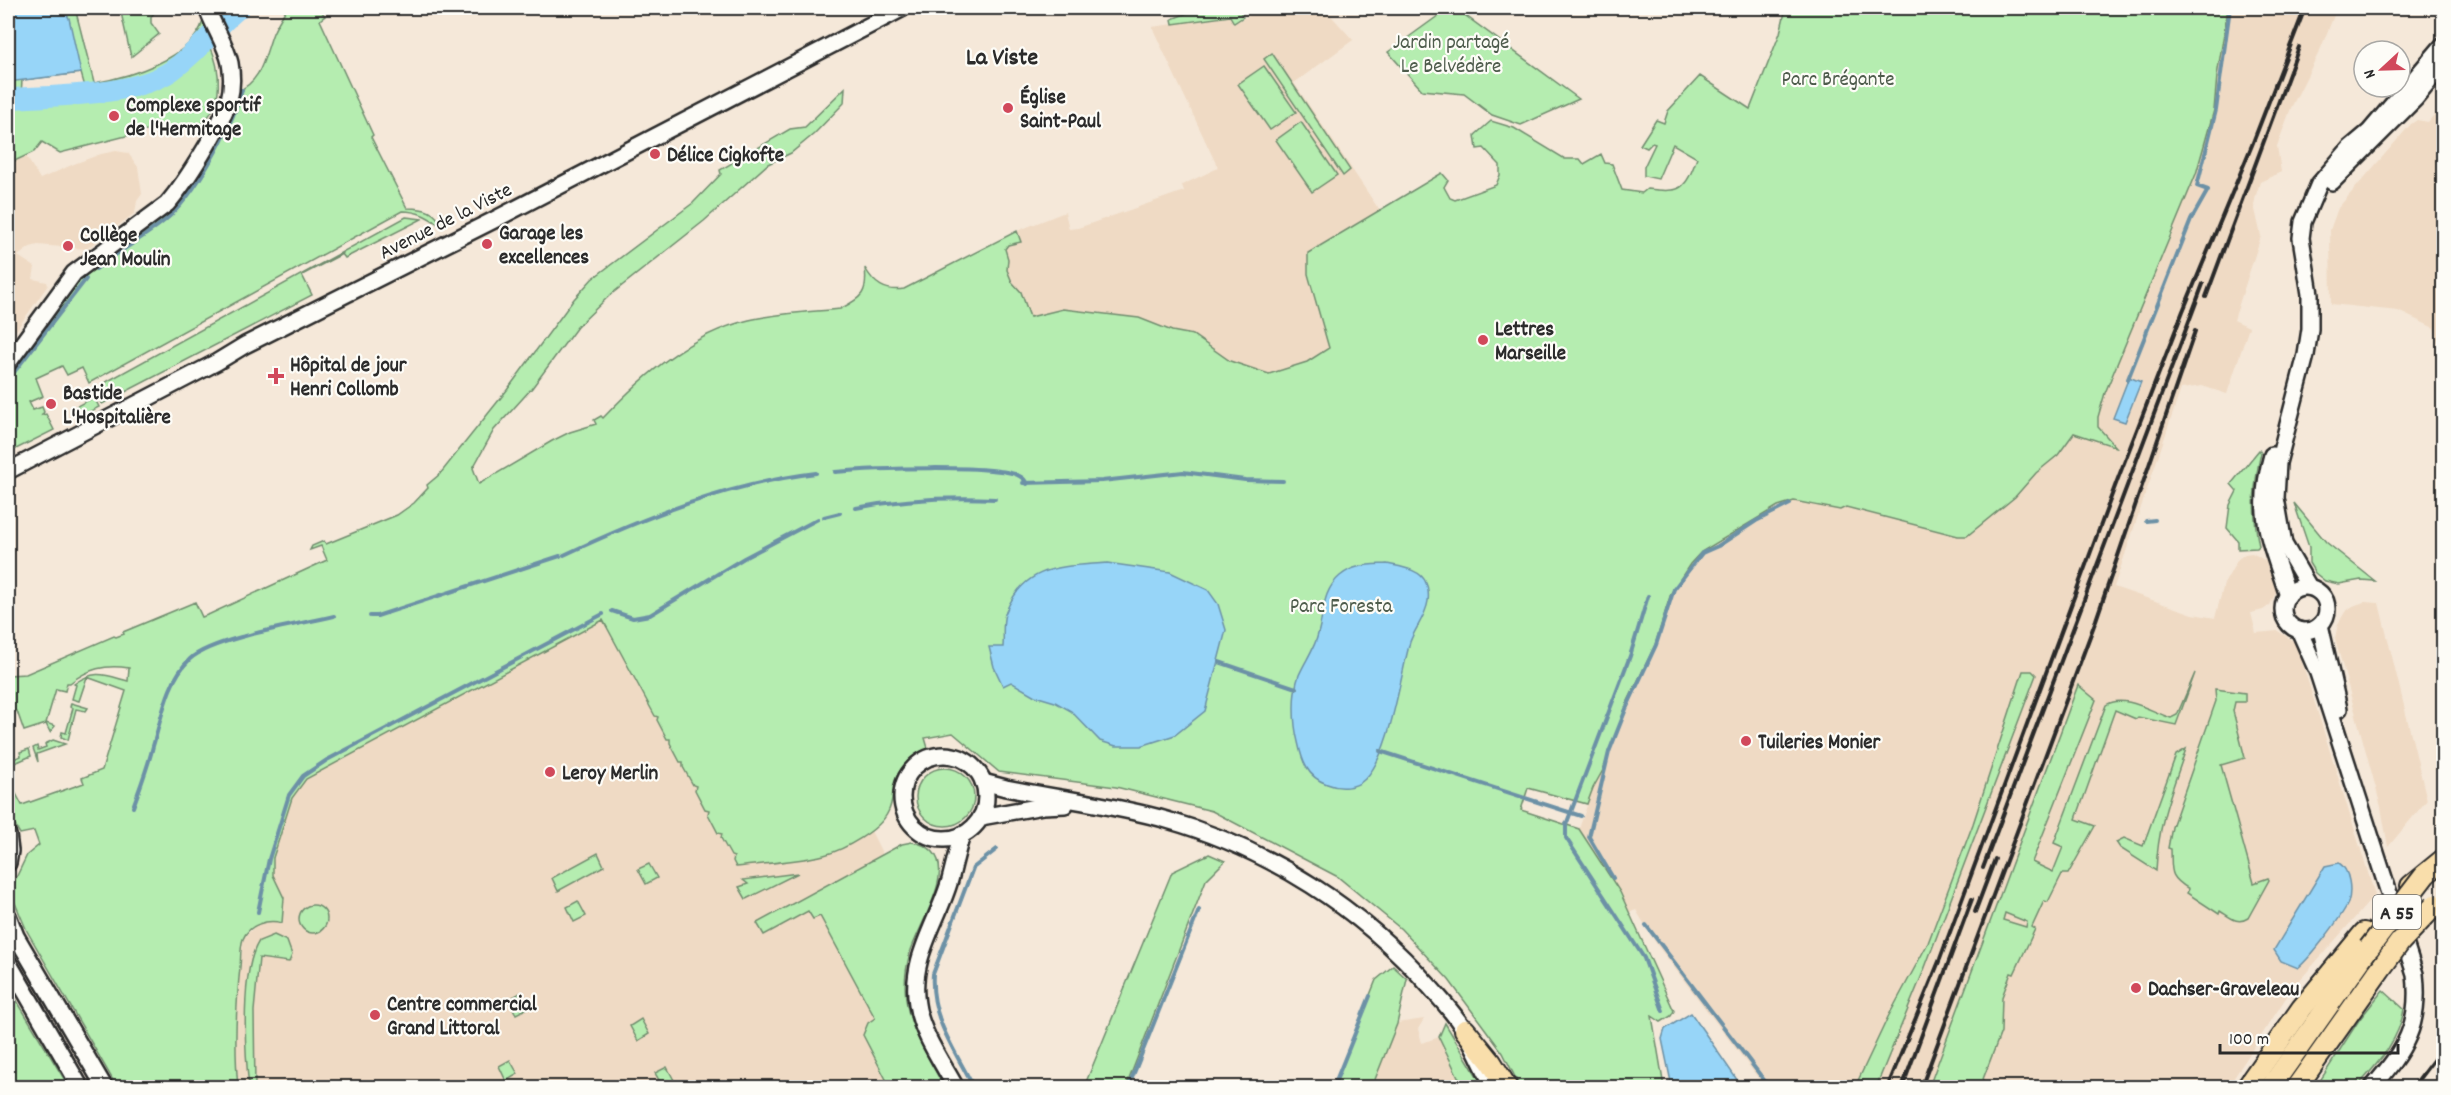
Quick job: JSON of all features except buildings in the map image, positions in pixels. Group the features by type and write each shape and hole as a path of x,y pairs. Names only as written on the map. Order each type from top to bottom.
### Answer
{"highway":[{"name":"A 55","path":"2270,1088 2367,941 2425,876 2444,859"},
{"name":"A 55","path":"2296,1088 2400,942 2439,901"},
{"path":"2246,1088 2302,1008 2367,941"},
{"path":"1464,1030 1491,1062 1508,1088"}],"street":[{"path":"8,363 74,273 155,214 177,192 214,131 230,98 230,63 207,8"},
{"name":"Avenue de la Viste","path":"8,471 265,335 492,221 903,8"},
{"path":"2299,630 2313,629 2320,625 2326,614 2325,600 2321,594 2309,587 2284,544 2277,514 2278,463 2306,355 2310,329 2310,294 2301,238 2303,222 2319,184 2350,147 2369,132 2444,44"},
{"path":"2312,200 2401,114 2444,63"},
{"path":"2288,596 2267,533 2264,481 2276,438 2292,405"},
{"path":"2309,587 2297,589 2288,596 2283,606 2285,618 2288,623 2299,630 2314,665 2361,802 2415,974 2418,997 2415,1020 2406,1043 2394,1063 2372,1088"},
{"path":"2320,625 2361,802"},
{"path":"933,838 953,838 962,835 976,824 981,817 986,793 983,782 969,763 946,755 925,760 916,766 904,786 904,809 912,825 933,838 952,866"},
{"path":"983,782 1123,809 1198,829 1239,845 1302,879 1380,936 1419,975 1464,1030 1494,1088"},
{"path":"981,817 1043,806 1089,804"},
{"path":"8,834 10,851 8,863"},
{"path":"955,1088 923,1024 915,988 916,970 950,880 962,835"},
{"path":"8,916 16,936 105,1088"},
{"path":"8,962 81,1088"}],"shaded area":[{"path":"1263,8 1324,8 1353,40 1294,83 1380,211 1308,253 1308,274 1329,348 1307,362 1269,374 1230,361 1193,335 1172,331 1139,318 1063,309 1030,317 1021,292 1012,282 1007,270 1008,259 1005,249 1007,245 1021,242 1017,231 1065,212 1069,229 1078,228 1184,191 1182,185 1218,168 1152,27 1230,16 1234,23"},
{"path":"2227,8 2337,8 2321,48 2291,108 2277,146 2281,172 2260,182 2256,195 2254,205 2261,236 2234,320 2249,327 2227,394 2202,386 2181,389 2114,587 2193,614 2215,618 2224,584 2238,559 2245,554 2252,553 2266,561 2277,590 2270,605 2263,610 2251,613 2256,633 2278,631 2296,643 2375,895 2291,990 2228,1087 1765,1087 1657,945 1636,910 1628,913 1620,892 1579,829 1628,701 1655,645 1671,593 1681,576 1701,552 1728,538 1760,516 1794,500 1840,510 1846,507 1958,536 1967,536 2015,497 2036,473 2058,455 2074,433 2114,446 2098,427 2098,417 2105,393 2196,174 2214,110"},
{"path":"2443,89 2443,361 2434,328 2398,311 2331,304 2330,230 2338,208 2411,124 2417,120 2428,122 2440,108 2437,100"},
{"name":"Collège Jean Moulin","path":"116,151 128,153 138,167 142,194 137,201 135,213 86,249 38,245 30,247 18,256 35,267 33,279 47,282 48,285 8,342 8,164 26,156 40,179 101,154"},
{"path":"2364,602 2379,603 2427,800 2388,847 2381,807 2335,638 2338,624 2345,612"},
{"path":"608,611 868,825 883,855 810,895 877,1019 891,1087 238,1088 235,1057 237,997 243,939 256,925 294,785"},
{"path":"1424,1019 1418,1029 1422,1043 1439,1037 1463,1087 1372,1088 1397,1023"}],"green space":[{"path":"8,8 75,8 94,83 141,71 157,64 186,46 197,34 203,21 206,29 173,62 149,76 125,82 85,87 81,73 22,80 21,96 8,97"},
{"path":"120,8 167,8 156,10 151,17 151,23 159,34 131,57"},
{"path":"287,8 322,8 325,16 320,20 373,135 371,137 407,208 420,209 433,214 444,228 420,214 402,211 89,383 82,368 67,375 62,366 36,378 43,396 29,402 33,410 42,407 44,412 42,415 46,414 54,430 8,453 8,374 83,274 168,212 188,190 229,115 236,92 245,88 261,68 273,33"},
{"path":"1200,8 1238,8 1243,17 1234,23 1230,16 1173,24 1172,19"},
{"name":"Jardin partagé Le Belvédère","path":"1449,8 1455,8 1579,99 1521,125 1492,115 1464,94 1422,90 1388,52"},
{"name":"Parc Foresta","path":"1786,8 2151,8 2164,11 2188,8 2228,8 2214,110 2196,174 2105,393 2098,417 2098,427 2116,447 2074,433 2058,455 2036,473 2015,497 1967,536 1958,536 1846,507 1840,510 1794,501 1778,506 1701,552 1671,593 1655,645 1628,701 1603,770 1587,804 1528,788 1521,810 1579,829 1620,892 1674,1011 1671,1016 1661,1022 1652,1016 1664,1087 1520,1087 1503,1053 1449,980 1401,929 1338,877 1212,811 1116,787 999,772 953,733 925,738 928,748 907,763 899,772 888,812 870,832 841,849 824,855 736,867 734,857 731,856 721,838 722,834 718,833 708,814 709,810 705,809 695,790 696,786 693,785 683,767 683,762 680,762 670,739 667,739 657,720 658,717 655,716 603,620 306,779 292,798 273,858 273,875 284,898 282,923 265,922 254,926 242,942 236,1027 238,1087 117,1087 27,931 12,896 15,880 27,855 39,845 34,831 20,834 8,814 8,793 14,790 22,805 84,783 82,778 102,770 126,691 87,677 79,701 72,699 76,685 74,684 81,679 88,676 94,675 106,675 128,681 129,668 97,669 67,683 65,691 56,689 46,723 55,726 50,732 46,724 24,731 17,711 8,714 8,675 26,674 195,602 202,617 210,614 327,560 321,546 310,550 312,546 324,541 326,544 397,515 414,503 428,488 427,485 440,474 507,390 574,299 592,279 693,203 721,174 720,170 790,129 805,127 845,88 844,103 814,134 791,153 768,164 704,221 609,296 577,327 532,388 494,430 473,468 479,484 552,441 570,432 596,424 594,420 601,416 603,418 669,358 707,335 749,320 783,314 840,309 862,294 865,268 881,286 897,290 904,289 1017,231 1021,242 1008,245 1005,249 1008,259 1007,270 1012,282 1021,292 1030,317 1063,309 1139,318 1172,331 1193,335 1230,361 1269,374 1307,362 1329,348 1308,274 1308,253 1442,173 1448,180 1444,187 1450,198 1455,200 1496,185 1500,175 1500,165 1484,148 1477,149 1475,135 1491,121 1514,128 1565,159 1580,159 1584,164 1601,154 1605,163 1612,164 1622,190 1642,193 1647,189 1668,190 1681,187 1689,177 1697,158 1673,144 1658,179 1644,176 1644,167 1655,144 1652,143 1647,148 1640,145 1656,120 1664,123 1668,111 1700,76 1750,109 1780,33"},
{"name":"Complexe sportif de l'Hermitage","path":"209,43 218,75 217,97 208,117 200,125 182,128 161,127 60,153 42,142 34,152 8,164 8,103 91,97 133,90 175,73"},
{"path":"1272,53 1350,170 1343,176 1264,59"},
{"path":"1264,66 1296,112 1270,130 1238,84"},
{"path":"1301,122 1337,175 1312,192 1276,140"},
{"path":"406,217 422,219 345,258 342,254 302,275 312,295 102,404 96,394 104,388 106,382"},
{"path":"94,397 99,407 79,417 75,407"},
{"path":"2259,450 2261,453 2254,499 2259,546 2238,549 2238,541 2227,528 2230,505 2237,491 2231,484"},
{"path":"2294,503 2326,542 2375,581 2361,580 2339,584 2325,581 2315,573 2309,563 2309,547"},
{"path":"2023,671 2032,671 2036,675 1924,970 1876,1087 1855,1087 1888,1017 1928,943 1973,824"},
{"path":"2195,673 2176,725 2138,717 2136,719 2115,710 2076,819 2095,826 2068,874 2062,874 2048,902 2044,901 2032,927 2035,929 2014,974 2011,973 2002,997 2001,1032 1980,1087 1929,1087 2078,685 2096,700 2032,862 2053,872 2063,847 2054,843 2106,705 2113,702 2129,702 2171,718 2177,715","holes":["2005,913 2027,922 2026,927 2003,920"]},
{"path":"2215,689 2245,693 2245,702 2235,702 2233,711 2245,758 2221,765 2254,883 2268,878 2269,880 2248,918 2240,921 2220,911 2219,914 2187,893 2189,889 2177,880 2172,872 2171,849 2168,848 2172,827 2216,701"},
{"path":"71,703 88,708 86,711 76,709 68,740 61,737 62,732 66,733 73,708 70,707"},
{"path":"53,740 65,744 37,754 38,762 33,748 37,746 38,750 46,747 45,744"},
{"path":"29,749 31,756 8,766 8,761 21,756 20,752"},
{"path":"2186,749 2162,823 2156,871 2120,848 2116,842 2124,838 2143,846 2176,755"},
{"path":"939,768 951,768 966,776 974,791 974,803 966,818 951,826 939,826 924,818 916,803 916,791 924,776"},
{"path":"912,842 929,848 938,859 939,873 936,889 907,964 906,999 916,1034 944,1087 890,1087 863,1035 868,1023 875,1018 820,916 813,919 808,911 764,935 757,923 902,844"},
{"path":"598,853 604,866 558,891 552,878"},
{"path":"1209,854 1225,861 1206,880 1126,1087 1084,1087 1172,872"},
{"path":"649,864 657,878 646,884 638,869"},
{"path":"798,873 746,899 739,887 748,884 743,880"},
{"path":"578,901 586,916 574,922 567,907"},
{"path":"313,905 323,909 327,919 323,929 313,933 303,929 299,919 303,909"},
{"path":"274,935 287,941 292,955 289,962 259,958 254,1011 255,1087 249,1087 245,1012 249,971 259,941"},
{"path":"1393,966 1407,979 1397,1024 1372,1087 1333,1087 1376,980"},
{"path":"8,986 69,1087 8,1087"},
{"path":"2383,990 2404,1009 2398,1031 2387,1051 2357,1087 2316,1087 2359,1020"},
{"path":"520,993 528,1008 516,1014 508,1000"},
{"path":"641,1019 649,1034 638,1041 630,1026"},
{"path":"1445,1023 1483,1087 1463,1087 1439,1037"},
{"path":"510,1060 518,1074 506,1081 499,1066"},
{"path":"667,1067 675,1082 663,1087 655,1073"}],"water":[{"path":"8,8 62,8 69,18 81,73 8,82"},
{"path":"2129,377 2141,382 2125,422 2113,418"},
{"path":"1107,563 1170,572 1208,590 1218,604 1226,630 1205,711 1175,735 1141,746 1116,746 1100,741 1071,711 1055,702 1035,696 1011,682 1003,686 994,667 989,647 1003,647 1005,614 1022,586 1033,577 1060,568"},
{"path":"1387,564 1410,569 1423,578 1428,592 1427,606 1410,642 1388,734 1374,768 1357,785 1332,786 1320,781 1310,773 1301,756 1294,717 1297,683 1317,639 1324,603 1334,582 1345,572 1357,567"},
{"path":"2339,863 2346,871 2350,887 2348,903 2344,910 2318,947 2298,968 2281,961 2274,950 2325,866"},
{"path":"1691,1013 1742,1087 1672,1087 1662,1039 1665,1029"}],"waterway":[{"path":"8,99 92,93 136,86 155,80 180,64 239,8"},
{"path":"2128,379 2191,220 2208,190 2197,186 2216,110 2230,8"},
{"path":"233,13 234,24"},
{"path":"96,269 148,233 176,210 200,179 221,142 242,90"},
{"path":"8,380 86,279"},
{"path":"835,472 961,468 1008,473 1021,477 1027,484"},
{"path":"1023,483 1102,481 1183,472 1245,480 1283,481"},
{"path":"564,555 687,504 750,485 816,473"},
{"path":"856,508 925,499 995,499"},
{"path":"1613,878 1589,837 1609,752 1656,645 1674,589 1702,553 1790,504"},
{"path":"824,517 840,513"},
{"path":"612,611 633,618 650,615 744,558 818,519"},
{"path":"2146,521 2155,520"},
{"path":"370,616 377,616 560,556"},
{"path":"1648,596 1630,656 1566,825 1566,838 1644,958 1663,1011"},
{"path":"258,912 269,859 289,795 303,776 327,760 603,614"},
{"path":"133,807 171,689 182,668 190,659 201,651 237,638 334,616"},
{"path":"1219,662 1296,688"},
{"path":"1380,751 1581,816"},
{"path":"974,1088 945,1033 935,1005 933,974 973,868 997,849"},
{"path":"1128,1088 1199,910"},
{"path":"1646,925 1770,1088"},
{"path":"1333,1088 1370,996"}],"railway":[{"path":"1887,1088 1940,959 2117,481 2305,8"},
{"path":"2206,297 2299,47"},
{"path":"1983,868 2203,284"},
{"path":"1921,1088 2096,620 2195,331"},
{"path":"1975,912 1995,859"},
{"path":"1902,1088 1972,899"},
{"path":"2412,1088 2444,1046"}],"place":[{"name":"Église Saint-Paul","path":"1008,108"},
{"name":"Complexe sportif de l'Hermitage","path":"114,116"},
{"name":"Délice Cigkofte","path":"655,154"},
{"name":"Garage les excellences","path":"487,244"},
{"name":"Collège Jean Moulin","path":"68,246"},
{"name":"Lettres Marseille","path":"1483,340"},
{"name":"Hôpital de jour Henri Collomb","path":"276,376"},
{"name":"Bastide L'Hospitalière","path":"51,404"},
{"name":"Tuileries Monier","path":"1746,741"},
{"name":"Leroy Merlin","path":"550,772"},
{"name":"Dachser-Graveleau","path":"2136,988"},
{"name":"Centre commercial Grand Littoral","path":"375,1015"}],"district":[{"name":"La Viste","path":"1002,56"}],"park label":[{"name":"Parc Brégante","path":"1838,78"}]}
